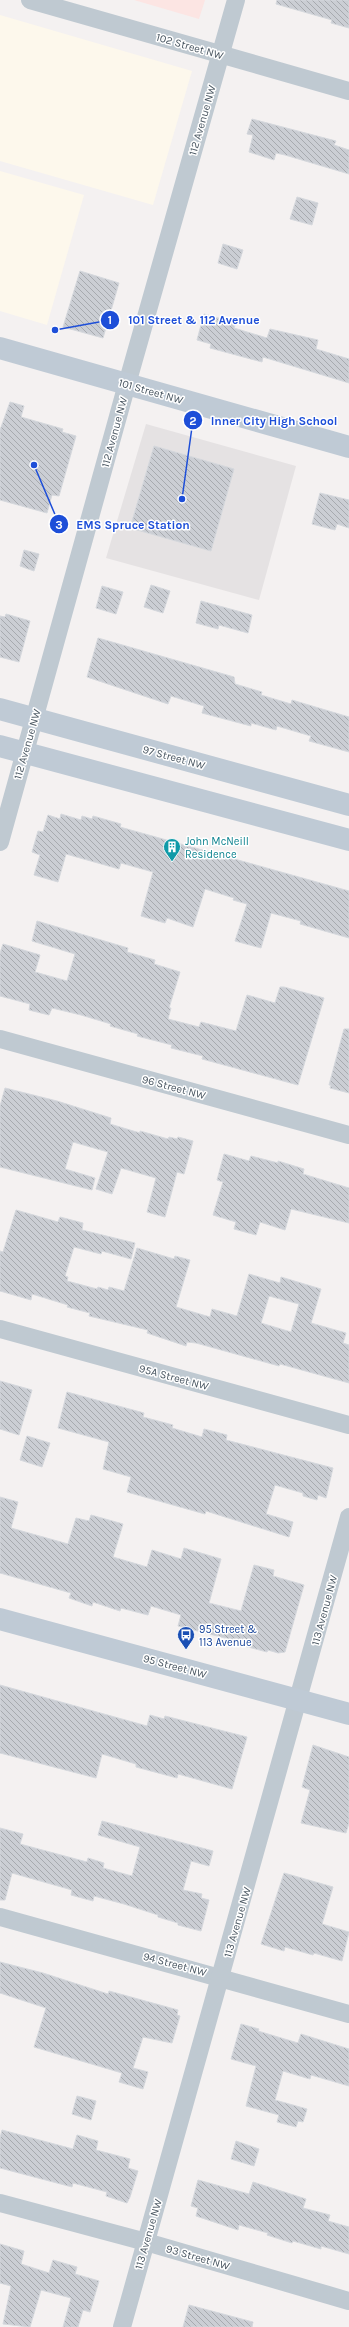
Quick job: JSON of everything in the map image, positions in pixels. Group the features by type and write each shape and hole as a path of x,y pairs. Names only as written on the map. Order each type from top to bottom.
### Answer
{"street":[{"name":"102 Street NW","path":"30,0 349,91"},
{"name":"112 Avenue NW","path":"0,842 127,384 236,0"},
{"name":"101 Street NW","path":"0,348 349,447"},
{"name":"97 Street NW","path":"0,709 349,804"},
{"path":"0,746 349,840"},
{"name":"96 Street NW","path":"0,1039 349,1135"},
{"name":"95A Street NW","path":"0,1329 349,1425"},
{"name":"113 Avenue NW","path":"122,2327 349,1517"},
{"name":"95 Street NW","path":"0,1619 299,1699 349,1714"},
{"name":"94 Street NW","path":"0,1917 221,1977 349,2014"},
{"name":"93 Street NW","path":"0,2203 146,2242 349,2301"}],"shaded area":[{"path":"134,0 205,0 199,19"},
{"path":"0,15 192,71 153,205 0,161"},
{"path":"0,171 84,195 47,325 0,311"},
{"path":"146,424 296,466 259,600 106,558"}],"building":[{"path":"277,0 349,0 349,28 331,23 332,20 276,4"},
{"path":"252,119 336,141 334,145 349,150 349,174 276,153 274,160 249,152 253,135 247,134"},
{"path":"297,197 318,203 312,225 290,219"},
{"path":"223,244 243,250 237,269 218,263"},
{"path":"80,271 119,283 103,338 63,327"},
{"path":"204,314 236,323 234,328 267,338 270,329 318,340 316,349 349,359 349,383 263,357 262,362 210,348 211,344 197,340"},
{"path":"10,402 24,406 21,417 63,429 62,432 76,436 59,496 52,495 47,513 0,500 0,430"},
{"path":"154,446 234,469 211,551 130,528"},
{"path":"320,493 349,500 349,528 337,524 335,530 312,524"},
{"path":"24,550 39,554 34,571 20,566"},
{"path":"151,585 170,591 163,613 144,607"},
{"path":"102,586 123,592 116,614 96,608"},
{"path":"201,601 252,615 248,633 219,625 218,629 196,623"},
{"path":"6,614 30,621 19,662 0,657 0,616 5,617"},
{"path":"98,638 234,677 235,684 262,692 261,695 291,704 292,700 349,717 349,752 309,741 311,736 277,726 276,730 251,723 251,726 202,713 204,706 171,696 168,704 87,677"},
{"path":"61,814 81,820 82,816 92,819 93,816 121,824 120,827 349,891 349,938 300,924 301,921 271,913 261,948 235,941 247,904 233,900 234,898 205,889 193,927 167,918 165,923 141,916 153,872 121,863 119,869 66,854 58,882 34,875 40,855 32,852 38,831 43,832 48,815 60,819"},
{"path":"37,921 128,948 127,952 155,960 154,964 180,972 169,1008 171,1008 168,1019 199,1027 201,1022 236,1031 247,995 275,1003 280,987 284,987 324,998 298,1085 202,1059 203,1056 171,1048 172,1045 137,1036 138,1034 110,1026 111,1024 81,1015 52,1008 49,1015 29,1010 30,1004 0,996 0,953 3,944 40,955 35,972 67,981 75,954 32,941"},
{"path":"344,1029 349,1029 349,1093 330,1088 331,1085 329,1085"},
{"path":"5,1088 57,1101 111,1118 110,1124 140,1133 140,1131 168,1139 169,1137 177,1139 178,1137 193,1141 184,1174 177,1172 165,1217 147,1212 156,1178 121,1168 112,1194 96,1189 108,1152 73,1142 65,1169 95,1178 92,1190 0,1167 0,1106"},
{"path":"224,1154 249,1161 251,1156 278,1163 278,1161 304,1169 303,1174 349,1188 349,1223 291,1209 285,1230 260,1222 256,1235 234,1229 236,1222 213,1215 223,1182 217,1180"},
{"path":"16,1210 58,1222 60,1217 83,1223 82,1230 135,1243 131,1259 102,1251 101,1254 74,1247 65,1276 68,1277 67,1281 97,1289 98,1287 108,1290 109,1287 124,1291 137,1248 174,1259 175,1256 190,1260 176,1307 210,1317 212,1309 237,1316 249,1274 280,1283 281,1277 321,1289 311,1323 346,1333 343,1343 349,1345 349,1383 280,1364 279,1366 196,1343 187,1342 186,1346 147,1333 148,1330 89,1316 90,1313 67,1307 68,1305 32,1294 31,1300 0,1291 0,1251 3,1252","holes":["269,1296 299,1304 291,1332 261,1323"]},
{"path":"0,1381 32,1390 19,1435 0,1429"},
{"path":"67,1392 144,1413 143,1417 173,1425 172,1428 202,1437 204,1429 227,1435 226,1440 333,1468 326,1498 318,1495 317,1500 303,1496 303,1493 275,1485 266,1514 293,1522 289,1537 206,1511 205,1514 127,1492 131,1477 103,1469 109,1442 58,1428"},
{"path":"27,1436 50,1443 42,1467 20,1460"},
{"path":"0,1497 18,1502 11,1528 68,1544 76,1518 89,1521 91,1515 123,1524 113,1557 147,1567 152,1550 181,1559 184,1548 221,1559 209,1603 241,1611 254,1565 274,1570 273,1576 304,1585 285,1652 278,1653 268,1650 267,1652 233,1643 233,1640 178,1626 181,1615 151,1606 148,1615 121,1608 120,1611 93,1602 92,1606 69,1598 71,1593 0,1573"},
{"path":"0,1685 147,1726 150,1715 164,1719 165,1716 247,1737 232,1789 178,1774 177,1778 136,1767 136,1764 102,1754 96,1778 0,1753"},
{"path":"313,1745 349,1757 349,1823 346,1833 301,1823 310,1790 302,1787"},
{"path":"102,1821 213,1851 209,1866 191,1861 183,1890 202,1894 201,1898 209,1900 201,1931 178,1925 178,1923 158,1917 158,1915 124,1904 94,1896 93,1901 71,1895 72,1890 12,1873 5,1900 0,1900 0,1828 23,1834 20,1844 87,1862 88,1858 104,1863 103,1868 132,1876 140,1847 98,1835"},
{"path":"284,1873 333,1887 322,1924 349,1932 342,1961 285,1947 284,1951 261,1944"},
{"path":"0,1962 43,1973 108,1994 109,1991 178,2010 177,2015 180,2016 172,2043 143,2037 133,2068 148,2072 143,2089 119,2082 122,2073 34,2047 46,2008 0,1993"},
{"path":"241,2024 259,2029 258,2031 298,2043 301,2034 349,2049 349,2086 311,2075 310,2079 283,2071 275,2100 307,2109 303,2122 298,2121 296,2127 277,2122 279,2115 246,2106 256,2066 231,2059"},
{"path":"77,2096 96,2101 91,2120 72,2114"},
{"path":"2,2130 73,2149 77,2135 98,2141 96,2150 130,2159 128,2168 138,2171 127,2203 106,2196 107,2192 73,2183 72,2187 0,2168 0,2138"},
{"path":"236,2141 259,2149 254,2166 231,2159"},
{"path":"198,2180 249,2194 253,2182 306,2199 303,2208 330,2215 328,2221 349,2227 349,2254 321,2246 321,2249 293,2241 292,2243 267,2235 268,2233 239,2225 238,2230 196,2216 198,2208 191,2206"},
{"path":"0,2244 24,2251 21,2264 49,2273 53,2260 77,2267 75,2274 99,2281 90,2312 83,2310 78,2327 63,2327 71,2298 41,2290 30,2327 3,2324 11,2286 0,2283"},
{"path":"189,2305 253,2322 252,2327 183,2327"}],"place":[{"name":"101 Street & 112 Avenue","path":"55,330"},
{"name":"EMS Spruce Station","path":"34,465"},
{"name":"Inner City High School","path":"182,499"},
{"name":"John McNeill Residence","path":"172,862"},
{"name":"95 Street & 113 Avenue","path":"186,1650"}]}
